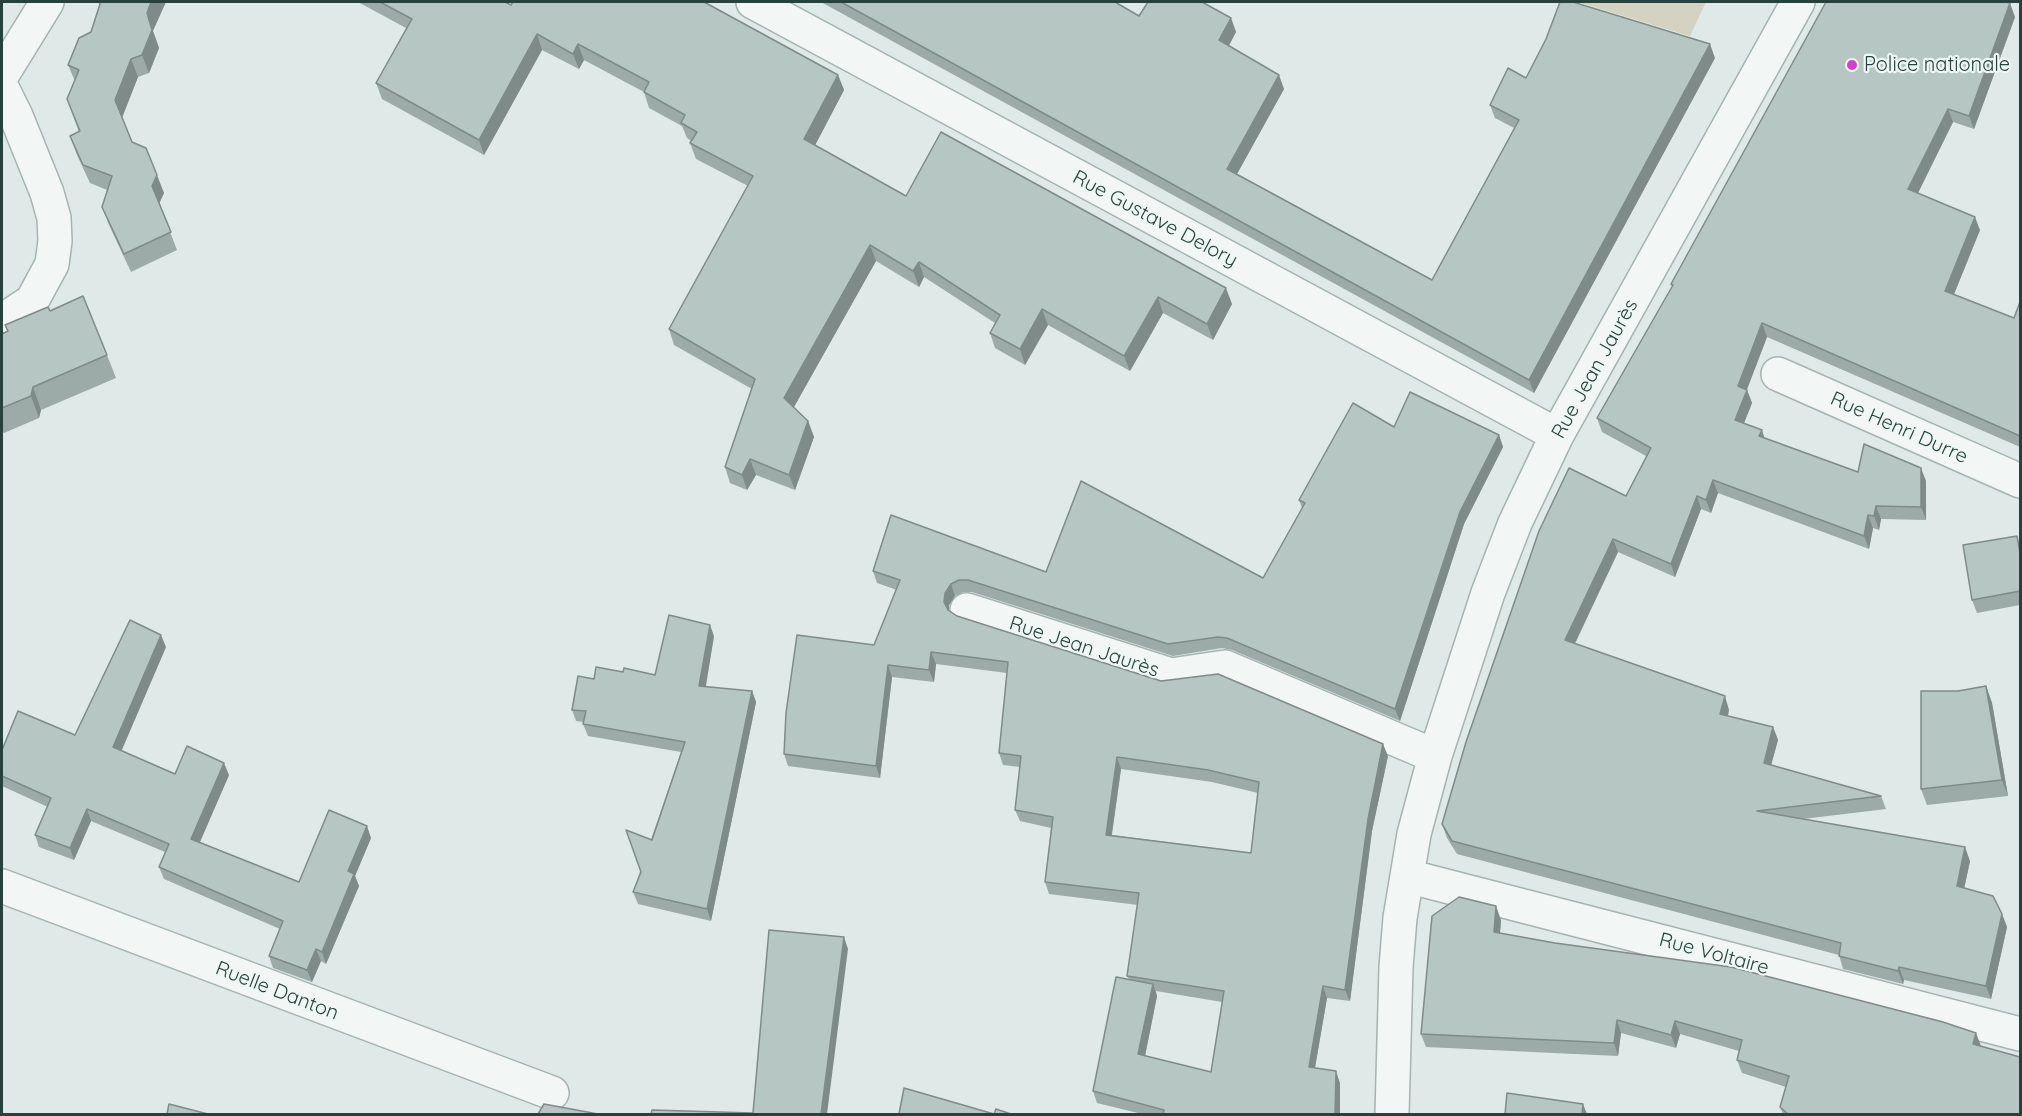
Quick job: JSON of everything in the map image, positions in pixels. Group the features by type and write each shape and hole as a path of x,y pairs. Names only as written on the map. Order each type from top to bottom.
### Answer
{"street":[{"path":"2,75 47,2"},
{"name":"Rue Gustave Delory","path":"753,2 1557,435"},
{"name":"Rue Jean Jaurès","path":"1392,1114 1395,978 1414,834 1435,756 1502,554 1557,435 1798,2"},
{"path":"2,88 16,116 47,193 54,218 55,241 52,264 32,301 2,321"},
{"name":"Rue Henri Durre","path":"1778,374 2020,482"},
{"name":"Rue Jean Jaurès","path":"967,610 1171,675 1225,667 1435,756"},
{"name":"Rue Voltaire","path":"1407,876 2020,1034"},
{"name":"Ruelle Danton","path":"2,886 552,1093"}],"shaded area":[{"path":"1578,2 1706,2 1690,36"}],"building":[{"path":"99,2 151,2 147,13 152,30 142,55 131,59 115,100 132,142 146,148 157,175 152,186 171,232 124,254 102,207 112,176 83,165 70,136 80,131 67,99 79,70 68,65 79,38 91,32"},
{"path":"380,2 505,2 511,5 513,2 704,2 838,75 804,139 906,196 941,132 1226,288 1207,324 1158,297 1124,356 1042,309 1020,349 990,333 1000,315 919,262 913,271 870,245 784,398 808,421 789,475 750,459 742,475 725,467 755,379 669,329 753,176 690,143 697,132 681,123 685,115 644,92 649,82 578,44 573,54 537,34 479,140 376,83 412,19"},
{"path":"841,2 1115,2 1139,16 1148,2 1202,2 1231,18 1219,40 1279,75 1227,169 1432,280 1519,120 1490,105 1508,68 1526,78 1546,39 1560,2 1573,2 1710,44 1529,380"},
{"path":"1826,2 2010,3 1969,116 1948,109 1908,189 1975,217 1945,291 2014,318 2020,302 2020,436 1762,323 1738,386 1747,390 1735,420 1762,430 1759,436 1858,472 1864,444 1921,468 1921,507 1876,506 1874,516 1868,515 1864,536 1713,480 1706,500 1697,496 1671,564 1613,539 1565,640 1725,696 1720,714 1773,727 1764,763 1881,796 1757,811 1965,847 1957,886 1993,896 2002,914 1986,986 1899,967 1898,971 1839,956 1841,943 1452,841 1442,824 1466,742 1539,531 1569,468 1626,496 1651,448 1597,418 1673,285 1671,284"},
{"path":"83,296 107,355 33,387 31,396 2,408 2,334 8,331 5,325 48,307 50,311"},
{"path":"1410,392 1499,435 1460,512 1395,709 1227,638 1218,637 1168,644 968,580 959,580 951,584 945,593 944,602 948,610 957,616 1161,681 1218,674 1383,744 1368,819 1345,990 1323,986 1309,1067 1336,1071 1335,1114 1163,1114 1164,1110 1093,1091 1116,977 1153,984 1138,1054 1211,1072 1224,991 1127,976 1139,893 1045,882 1053,817 1015,810 1021,756 999,753 1008,662 931,652 929,670 888,665 876,766 784,754 786,713 797,635 874,645 900,580 873,571 891,515 1046,572 1081,481 1263,578 1305,503 1299,500 1353,403 1394,427","holes":["1117,757 1208,770 1259,782 1251,853 1106,835"]},
{"path":"2017,536 2020,553 2020,591 1972,600 1963,545"},
{"path":"669,615 710,625 699,686 752,691 707,909 633,892 641,872 626,830 652,840 685,742 583,724 586,711 572,710 578,676 594,679 596,667 623,672 624,668 655,675"},
{"path":"130,620 161,635 113,747 175,774 187,746 224,763 191,839 299,882 329,810 367,826 348,871 354,874 322,952 316,949 307,970 269,956 283,921 159,867 169,844 87,809 70,848 35,835 51,798 2,776 2,750 18,711 75,735"},
{"path":"1986,686 2002,780 1921,789 1921,691 1958,691"},
{"path":"1459,897 1496,906 1494,932 1555,943 1731,967 1943,1022 1976,1033 1973,1044 2020,1057 2020,1114 1788,1114 1780,1107 1789,1076 1737,1060 1742,1040 1675,1021 1671,1035 1617,1020 1614,1043 1421,1034 1432,916"},
{"path":"769,930 844,937 821,1114 651,1114 652,1110 753,1113"},
{"path":"904,1088 994,1114 899,1114"},
{"path":"1507,1093 1583,1104 1582,1114 1505,1114"},
{"path":"169,1104 208,1114 167,1114"},
{"path":"544,1104 598,1114 538,1114"},
{"path":"996,1109 1011,1114 994,1114"}],"place":[{"name":"Police nationale","path":"1852,65"}]}
